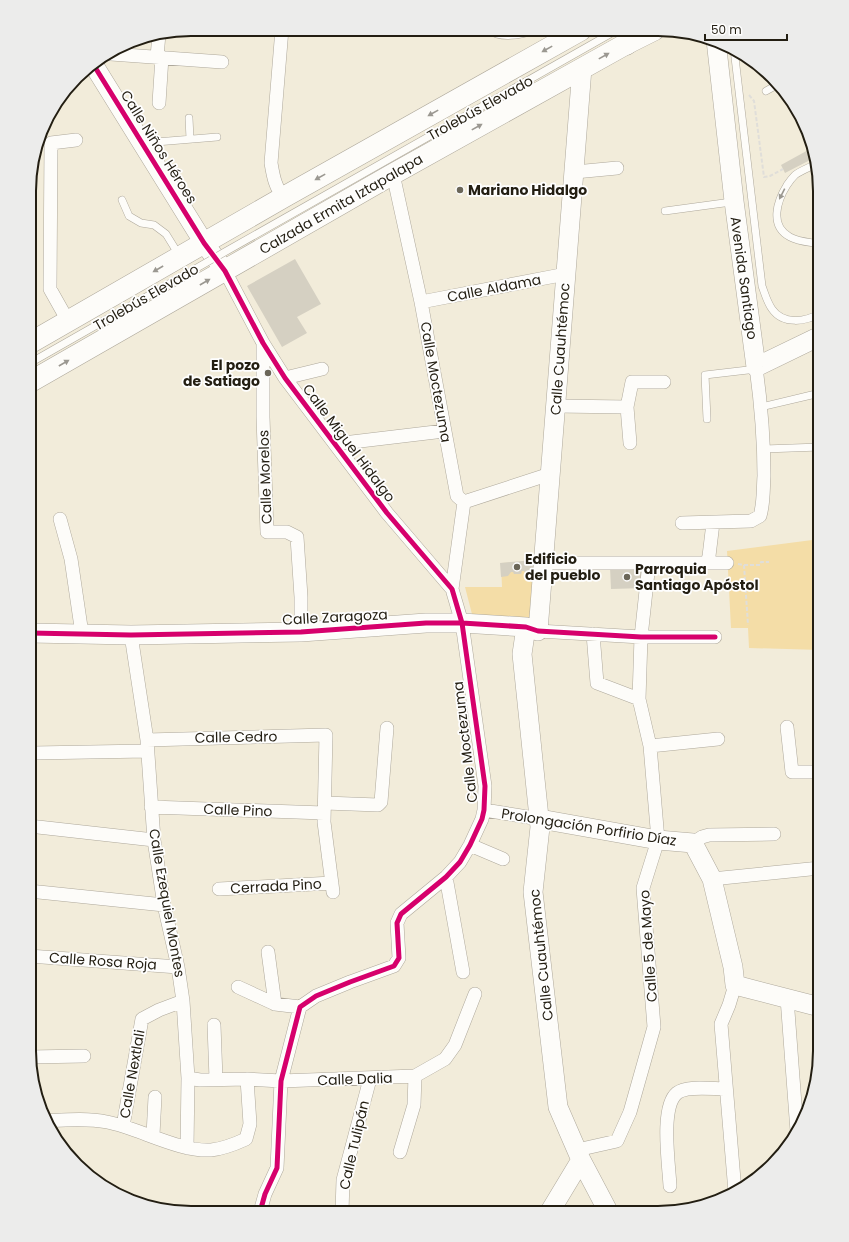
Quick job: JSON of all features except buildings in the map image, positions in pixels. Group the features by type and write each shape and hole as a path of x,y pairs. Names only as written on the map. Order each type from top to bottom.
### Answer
{"main road":[{"path":"36,340 284,197 569,36"},
{"name":"Calzada Ermita Iztapalapa","path":"36,379 393,174 582,68 621,37"}],"street":[{"path":"281,36 271,163 274,180 280,193 284,197"},
{"path":"158,103 159,39"},
{"name":"Avenida Santiago","path":"713,523 751,521 760,516 763,505 764,449 762,407 734,201 717,48"},
{"path":"119,54 222,62"},
{"name":"Calle Cuauhtémoc","path":"582,68 544,563 532,629 522,654 540,819 533,892 558,1107 579,1155 605,1206"},
{"name":"Calle Niños Héroes","path":"96,69 204,243 225,271"},
{"path":"68,321 50,289 51,143 76,140"},
{"path":"575,172 617,168"},
{"name":"Calle Moctezuma","path":"393,174 421,302 457,496 464,502"},
{"name":"Calle Miguel Hidalgo","path":"225,271 285,378 387,514 452,589 462,623"},
{"name":"Calle Aldama","path":"421,302 566,274"},
{"path":"756,367 813,339"},
{"name":"Calle Morelos","path":"264,343 263,417 267,532 287,532 297,537 302,597 301,632"},
{"path":"285,378 322,369"},
{"path":"630,442 627,407 632,382 664,382"},
{"path":"556,406 627,407"},
{"path":"334,444 444,431"},
{"path":"452,589 464,502 550,474"},
{"path":"60,519 71,559 82,634"},
{"path":"682,523 713,523 707,563"},
{"path":"544,563 727,563"},
{"name":"Calle 5 de Mayo","path":"579,1155 617,1141 630,1112 654,1027 643,888 658,840 650,746 639,699 641,637 648,564"},
{"name":"Calle Zaragoza","path":"36,633 131,635 301,632 426,623 462,623 641,637 716,637"},
{"name":"Calle Moctezuma","path":"300,1007 316,996 394,966 399,958 397,923 401,914 446,877 460,862 470,845 484,810 485,786 462,623"},
{"path":"593,634 596,683 639,699"},
{"name":"Calle Ezequiel Montes","path":"131,635 147,745 154,840 164,905 178,967 183,1001 188,1078 187,1148"},
{"path":"787,727 792,772 813,772"},
{"name":"Calle Pino","path":"151,806 324,808 378,805 381,802 386,728"},
{"name":"Calle Cedro","path":"36,753 326,735 324,808"},
{"path":"650,746 718,739"},
{"name":"Cerrada Pino","path":"220,889 333,887 324,822 324,808"},
{"name":"Prolongación Porfirio Díaz","path":"484,810 658,840 693,843"},
{"path":"36,827 154,840"},
{"path":"734,1185 721,1024 735,985 733,967 712,879 693,843 702,837 709,835 774,834"},
{"path":"470,845 503,859"},
{"path":"712,879 813,869"},
{"path":"446,877 463,972"},
{"path":"36,892 164,905"},
{"path":"268,952 275,1004"},
{"name":"Calle Rosa Roja","path":"36,957 178,967"},
{"path":"735,985 813,1005"},
{"path":"238,987 275,1004 300,1007 281,1081 277,1168 265,1194 262,1206"},
{"name":"Calle Dalia","path":"188,1078 200,1080 247,1079 281,1081 370,1079 416,1076 445,1059 455,1045 475,994"},
{"path":"787,998 796,1120"},
{"name":"Calle Nextlali","path":"123,1126 142,1019 159,1010 183,1001"},
{"path":"214,1024 216,1079"},
{"path":"36,1057 84,1056"},
{"path":"400,1152 414,1105 416,1076"},
{"path":"53,1121 87,1120 107,1122 187,1148 210,1150 230,1146 246,1139 250,1124 247,1079"},
{"name":"Calle Tulipán","path":"342,1206 343,1180 370,1079"},
{"path":"670,1186 667,1118 670,1105 677,1093 688,1089 726,1089"},
{"path":"153,1136 155,1097"},
{"path":"553,1206 579,1155"}],"lane":[{"name":"Trolebús Elevado","path":"36,360 230,249 621,37"},
{"path":"735,57 762,286 767,302 773,311 790,320 800,321 813,317"},
{"path":"766,91 772,87"},
{"path":"189,118 190,139"},
{"path":"142,143 216,137"},
{"path":"811,167 794,176 782,193 776,207 776,215 781,231 789,237 813,243"},
{"path":"122,200 129,216 141,223 154,225 166,234 180,257"},
{"path":"665,211 724,204 734,201"},
{"path":"707,419 705,375 748,370 756,367"},
{"path":"762,407 813,395"},
{"path":"764,449 813,447"}],"path":[{"path":"749,95 754,101 764,177 770,176 783,169"},
{"path":"727,563 760,565 761,562 770,562"},
{"path":"744,565 748,625"}],"shaded area":[{"path":"813,540 813,650 749,648 748,628 731,628 727,551"},
{"path":"539,562 534,617 473,618 465,587 502,587 501,563"}],"cycle path":[{"path":"96,69 204,243 225,271 263,343 285,378 387,513 452,589 462,623 485,786 482,819 460,862 446,877 401,914 397,923 399,958 394,966 316,996 300,1007 281,1081 277,1168 265,1194 262,1206"},
{"path":"36,633 131,635 301,632 426,623 462,623 526,627 538,631 641,637 715,637"}],"place":[{"name":"Mariano Hidalgo","path":"460,190"},
{"name":"El pozo de Satiago","path":"268,373"},
{"name":"Edificio del pueblo","path":"517,567"},
{"name":"Parroquia Santiago Apóstol","path":"627,577"}]}
